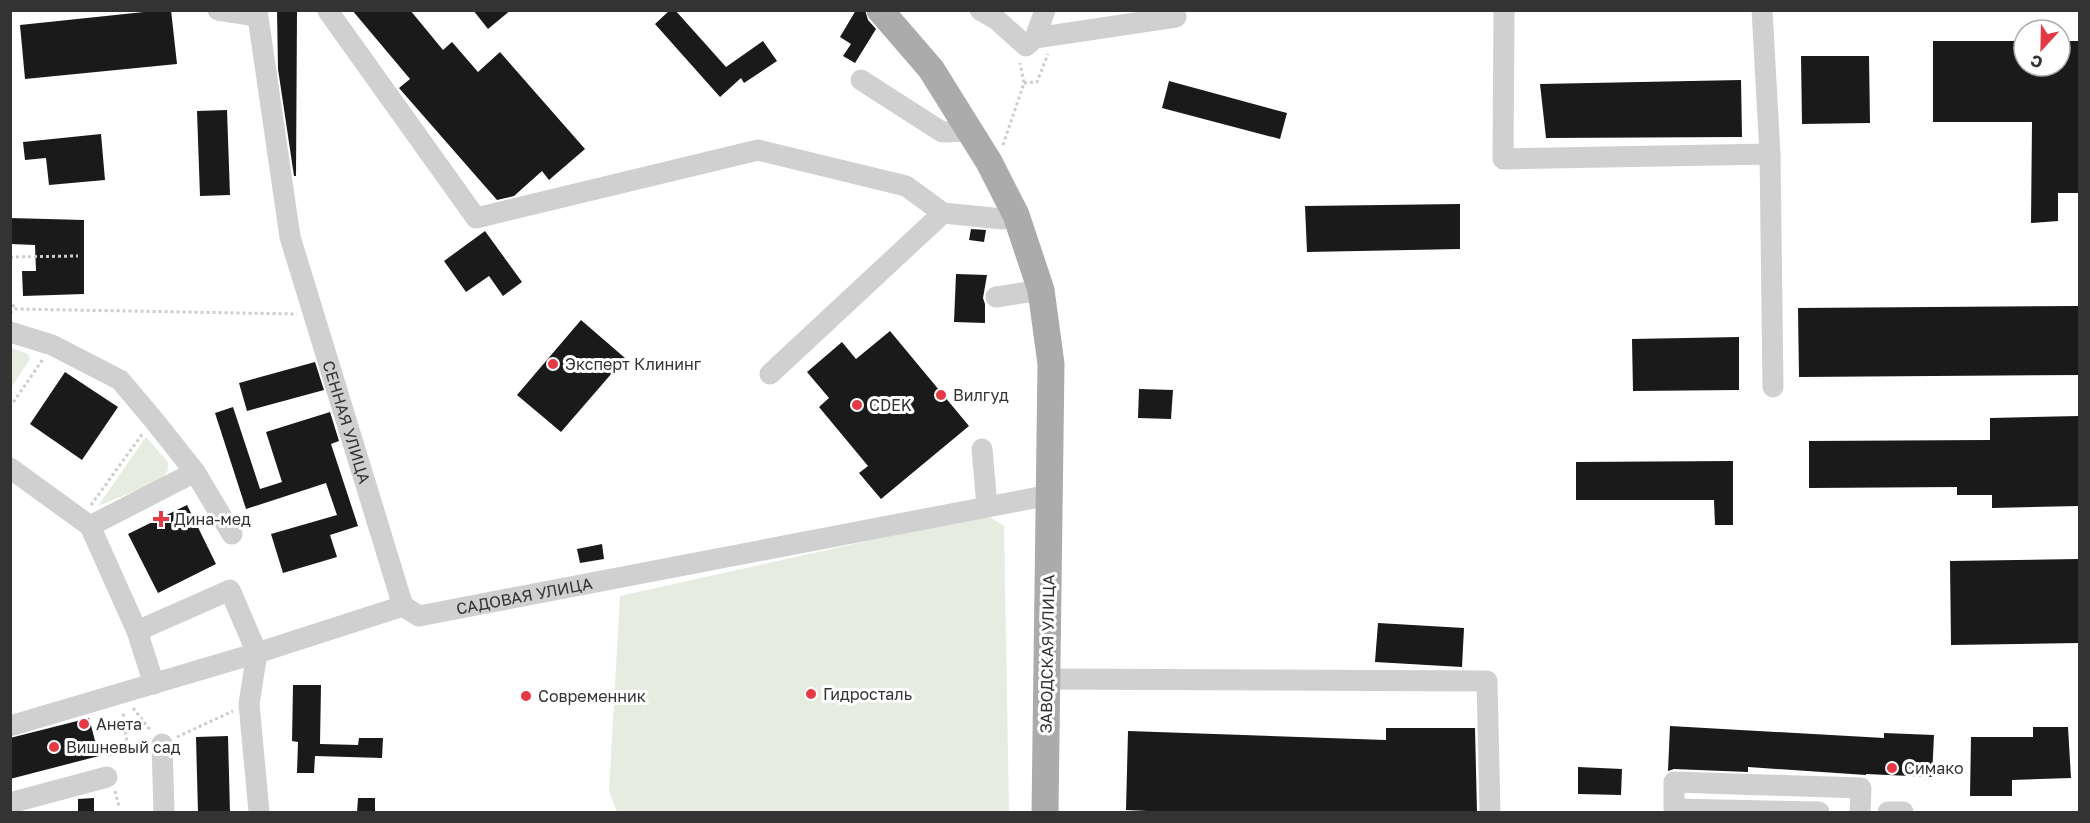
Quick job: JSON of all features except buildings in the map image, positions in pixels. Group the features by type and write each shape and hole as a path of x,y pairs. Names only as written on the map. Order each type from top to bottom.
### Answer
{"main road":[{"name":"ЗАВОДСКАЯ УЛИЦА","path":"880,10 931,69 989,162 1016,215 1041,290 1051,364 1045,813"}],"street":[{"path":"218,10 257,13"},
{"path":"328,10 476,218 758,150 906,186 943,213 1003,219 1016,215"},
{"path":"980,10 1025,40 1176,17"},
{"path":"1025,40 1046,10"},
{"path":"1504,10 1503,159 1770,154"},
{"path":"1762,10 1770,154 1773,387"},
{"name":"СЕННАЯ УЛИЦА","path":"257,13 291,237 403,606"},
{"path":"861,80 942,132 969,131"},
{"path":"770,374 943,213"},
{"path":"996,297 1041,290"},
{"path":"10,332 52,345 120,380 195,472 232,534"},
{"path":"980,511 982,449"},
{"path":"10,468 85,522 137,632 154,684"},
{"path":"85,522 195,472"},
{"name":"САДОВАЯ УЛИЦА","path":"403,606 419,616 980,511 1050,495"},
{"path":"137,632 230,590 257,653 249,704 259,813"},
{"path":"10,726 257,653 403,606"},
{"path":"1047,679 1487,681 1490,813"},
{"path":"162,744 164,813"},
{"path":"1870,813 1873,775"},
{"path":"10,803 107,777"},
{"path":"1819,813 1674,809 1674,782 1861,788 1860,813"},
{"path":"1888,813 1903,812"}],"path":[{"path":"1002,146 1024,83 1025,40"},
{"path":"10,257 78,256"},
{"path":"10,299 15,309"},
{"path":"10,313 15,309 314,314"},
{"path":"10,407 52,345"},
{"path":"85,522 153,419"},
{"path":"121,693 162,744 249,704"},
{"path":"109,755 128,751 121,693"}],"shaded area":[{"path":"11,348 28,354 30,359 11,388"},
{"path":"146,437 168,462 168,470 162,480 98,506"},
{"name":"Гидросталь","path":"990,517 1004,526 1009,812 617,812 609,791 620,596 957,521"}],"place":[{"name":"Эксперт Клининг","path":"553,364"},
{"name":"Вилгуд","path":"941,395"},
{"name":"CDEK","path":"857,405"},
{"name":"Дина-мед","path":"161,519"},
{"name":"Гидросталь","path":"811,694"},
{"name":"Современник","path":"526,696"},
{"name":"Анета","path":"84,724"},
{"name":"Вишневый сад","path":"54,747"},
{"name":"Симако","path":"1892,768"}]}
